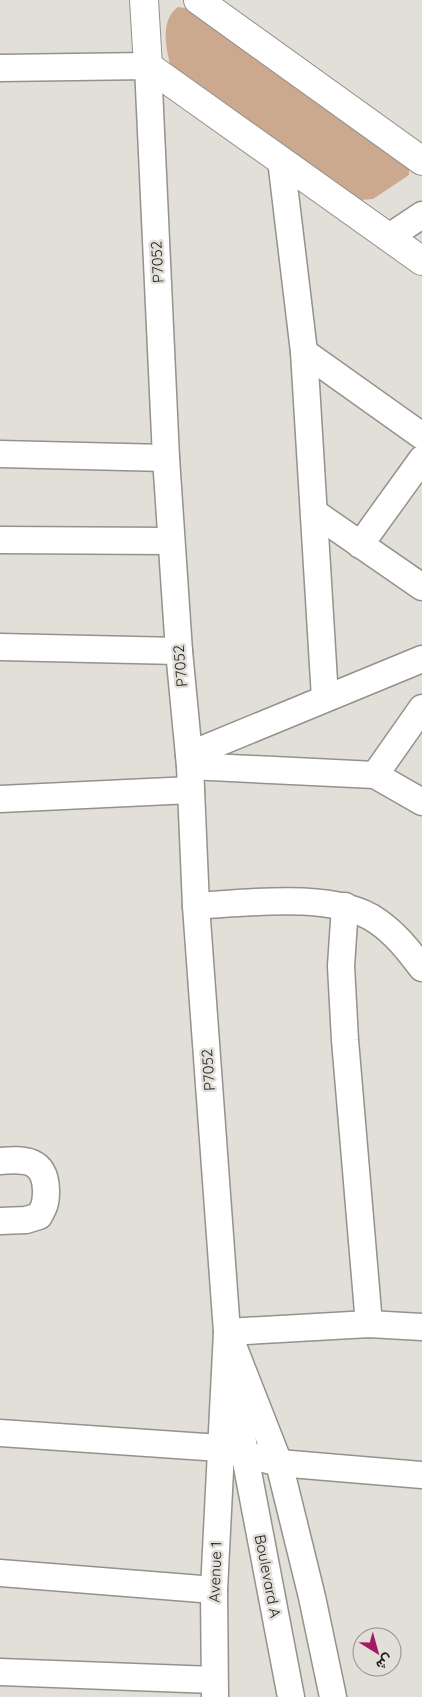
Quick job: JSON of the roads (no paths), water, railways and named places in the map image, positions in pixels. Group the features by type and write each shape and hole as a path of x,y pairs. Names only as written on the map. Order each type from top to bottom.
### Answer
{"street":[{"name":"P7052","path":"144,0 166,458 179,651 190,770 196,906 228,1332 245,1456"},
{"path":"198,0 422,161"},
{"path":"0,68 148,66 422,260"},
{"path":"281,160 304,352 325,698"},
{"path":"389,237 422,215"},
{"path":"304,352 422,436"},
{"path":"0,454 166,458"},
{"path":"360,544 422,459"},
{"path":"314,513 422,587"},
{"path":"0,540 171,540"},
{"path":"0,647 179,651"},
{"path":"190,770 325,698 422,659"},
{"path":"375,775 422,708"},
{"path":"0,799 190,770 375,775 422,802"},
{"path":"196,906 278,901 345,906 376,920 402,940 422,968"},
{"path":"345,906 341,966 345,1040 369,1324"},
{"path":"0,1161 22,1160 36,1165 45,1176 46,1205 39,1216 26,1220 0,1221"},
{"path":"228,1332 369,1324 422,1327"},
{"name":"P7052","path":"220,1448 228,1332"},
{"name":"P7052","path":"228,1332 279,1463"},
{"path":"0,1433 220,1448 245,1456 279,1463 422,1475"},
{"name":"Avenue 1","path":"214,1689 214,1590 220,1448"},
{"name":"Boulevard A","path":"245,1456 291,1697"},
{"path":"279,1463 312,1597 333,1697"},
{"path":"0,1573 214,1590"},
{"path":"276,1697 312,1597"},
{"path":"0,1672 214,1689"}]}
